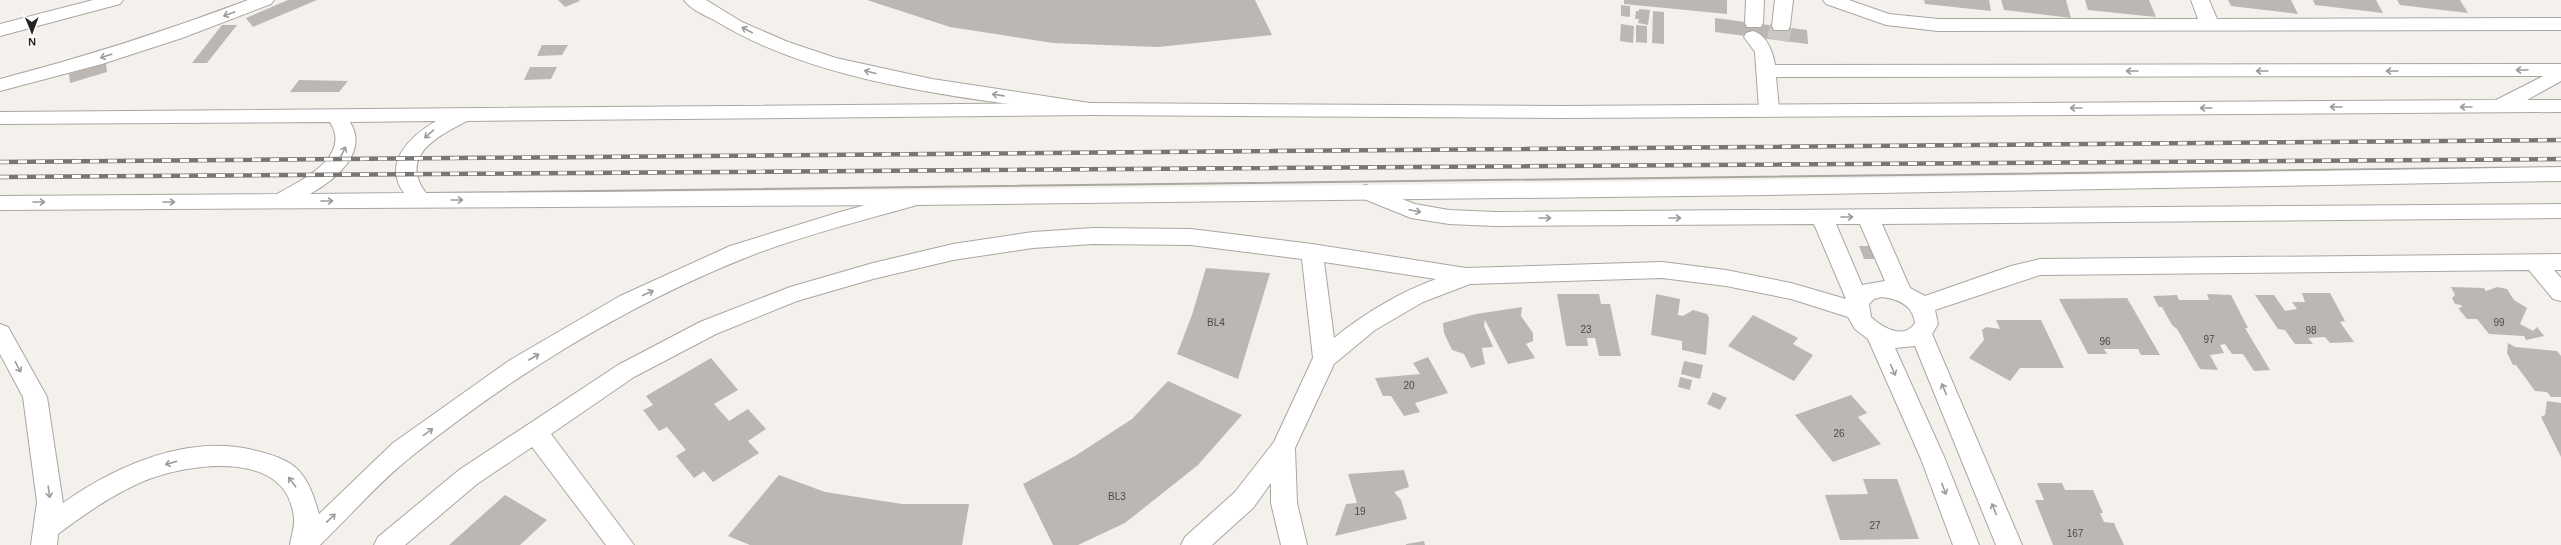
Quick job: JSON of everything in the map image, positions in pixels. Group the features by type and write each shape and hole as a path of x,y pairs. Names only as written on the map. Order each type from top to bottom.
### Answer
{"street":[{"path":"0,30 114,0"},
{"path":"0,85 95,60 175,34 265,0"},
{"path":"693,0 757,35 820,59 891,78 1092,109"},
{"path":"1755,0 1766,36 1766,71 1769,109"},
{"path":"1766,36 1785,0 1797,0"},
{"path":"1832,0 1886,19 1938,25 2209,23 2561,24"},
{"path":"2200,0 2209,23"},
{"path":"1766,71 2561,72"},
{"path":"2499,106 2561,72"},
{"path":"0,118 1092,109 1562,112 1769,109 2561,106"},
{"path":"420,201 409,189 406,181 405,166 411,152 434,129 463,114"},
{"path":"280,201 320,178 333,167 344,152 348,139 347,130 336,115"},
{"path":"0,202 918,198 1770,188 2561,174"},
{"path":"1366,192 1411,211 1449,217 1495,219 2561,211"},
{"path":"303,545 402,450 518,366 628,302 738,252 847,217 918,198"},
{"path":"1822,217 1857,306 1866,326 1877,334 1901,340 1921,334 1927,324 1925,312 1921,306 1901,292 1874,290 1867,292 1857,306"},
{"path":"1868,217 1901,292"},
{"path":"387,545 468,477 626,371 708,328 790,295 873,271 953,252 1033,240 1112,235 1190,237 1312,252 1466,276 1662,270 1726,278 1857,306"},
{"path":"1312,252 1325,358"},
{"path":"2535,262 2561,293"},
{"path":"1921,306 2019,272 2040,267 2561,262"},
{"path":"1194,545 1244,500 1283,448 1325,358 1367,324 1394,308 1415,296 1466,276"},
{"path":"0,333 34,398 50,502 45,537"},
{"path":"1877,334 1933,459 1966,545"},
{"path":"1921,334 2009,545"},
{"path":"535,432 620,545"},
{"path":"1283,448 1284,503 1294,545"},
{"path":"45,537 78,505 106,488 147,469 182,460 216,455 246,457 271,464 290,478 302,496 307,519 303,545"}],"building":[{"path":"288,0 317,0 253,27 246,18"},
{"path":"558,0 579,0 580,1 565,7"},
{"path":"867,0 1255,0 1272,35 1158,47 1053,43 950,27"},
{"path":"1624,0 1727,0 1727,14 1624,4"},
{"path":"1924,0 1989,0 1991,11 1925,4"},
{"path":"2001,0 2066,0 2071,18 2004,10"},
{"path":"2085,0 2149,0 2156,17 2088,10"},
{"path":"2228,0 2291,0 2298,14 2231,6"},
{"path":"2313,0 2376,0 2383,13 2315,5"},
{"path":"2397,0 2460,0 2468,13 2400,5"},
{"path":"1621,5 1630,6 1630,17 1621,16"},
{"path":"1639,9 1650,10 1648,25 1638,23 1639,19 1635,19 1636,11 1639,11"},
{"path":"1653,11 1664,12 1664,44 1652,43"},
{"path":"1715,18 1807,30 1808,44 1715,32"},
{"path":"1621,24 1634,26 1633,43 1620,41"},
{"path":"222,25 237,25 207,63 192,63"},
{"path":"1636,25 1647,26 1647,43 1636,42"},
{"path":"542,45 568,45 562,55 537,56"},
{"path":"106,63 107,72 70,83 69,74"},
{"path":"530,67 557,67 551,79 524,80"},
{"path":"299,80 348,81 339,92 290,92"},
{"path":"1859,246 1875,246 1880,259 1864,259"},
{"path":"1206,268 1270,273 1238,379 1177,354 1192,315"},
{"path":"2451,287 2484,288 2486,291 2497,287 2507,289 2514,300 2527,308 2520,324 2533,331 2537,327 2544,336 2526,340 2524,336 2489,334 2477,319 2467,319 2458,308 2462,307 2461,305 2455,304 2452,298 2455,295"},
{"path":"2302,293 2330,293 2345,321 2340,322 2354,342 2330,343 2325,337 2308,338 2313,344 2295,344 2285,330 2278,329 2255,295 2274,295 2285,311 2297,309 2292,302 2305,302"},
{"path":"1557,294 1599,294 1601,304 1610,304 1621,356 1599,356 1595,338 1587,338 1588,346 1566,346"},
{"path":"1656,294 1680,299 1678,315 1683,316 1693,310 1707,314 1709,318 1706,355 1682,350 1682,341 1651,335"},
{"path":"2207,294 2231,295 2248,328 2245,328 2270,370 2254,371 2243,354 2232,354 2225,344 2220,345 2224,353 2210,355 2218,370 2200,369 2177,329 2172,325 2162,307 2159,307 2153,296 2177,295 2179,300 2209,300"},
{"path":"2127,298 2160,355 2141,355 2138,349 2104,349 2107,354 2088,354 2059,299"},
{"path":"1522,307 1521,316 1533,333 1533,341 1526,344 1535,358 1508,364 1485,320 1484,326 1493,347 1482,348 1485,364 1471,368 1464,354 1452,350 1444,333 1443,323 1476,314"},
{"path":"1753,315 1798,338 1793,344 1813,355 1794,381 1728,346"},
{"path":"1996,320 2041,320 2064,368 2020,368 2010,381 1969,358 1984,340 1982,330 1986,327 2000,329"},
{"path":"2508,343 2515,347 2557,351 2561,356 2561,397 2551,397 2547,392 2535,391 2516,365 2513,365 2507,353"},
{"path":"1428,357 1448,393 1415,403 1420,412 1404,416 1391,396 1383,396 1375,378 1420,374 1413,363"},
{"path":"711,358 738,390 714,404 729,421 748,409 766,429 748,441 759,453 713,482 704,471 694,478 676,456 686,450 667,427 659,431 643,410 653,405 646,396"},
{"path":"1684,361 1703,365 1700,379 1681,374"},
{"path":"1680,377 1692,380 1690,390 1678,387"},
{"path":"1168,381 1242,415 1198,465 1125,523 1078,545 1053,545 1023,484 1075,456 1132,419"},
{"path":"1713,392 1727,398 1720,410 1707,404"},
{"path":"1851,395 1867,413 1858,417 1881,444 1833,462 1795,415"},
{"path":"2547,401 2561,403 2561,457 2541,417 2545,415"},
{"path":"1404,470 1409,487 1394,492 1401,500 1407,519 1335,536 1346,504 1357,503 1348,474"},
{"path":"779,475 825,492 902,504 969,504 962,545 750,545 728,536"},
{"path":"1863,479 1897,479 1919,539 1840,540 1825,495 1868,494"},
{"path":"2037,483 2062,483 2065,490 2093,490 2103,513 2100,513 2104,522 2114,523 2124,545 2053,545 2035,500 2044,500"},
{"path":"505,495 547,520 520,545 449,545"},
{"path":"1424,541 1425,545 1406,545 1406,544"}],"tunnel":[{"path":"1778,40 1781,26"}],"railway":[{"path":"0,162 2561,140"},
{"path":"0,177 2561,159"}]}
